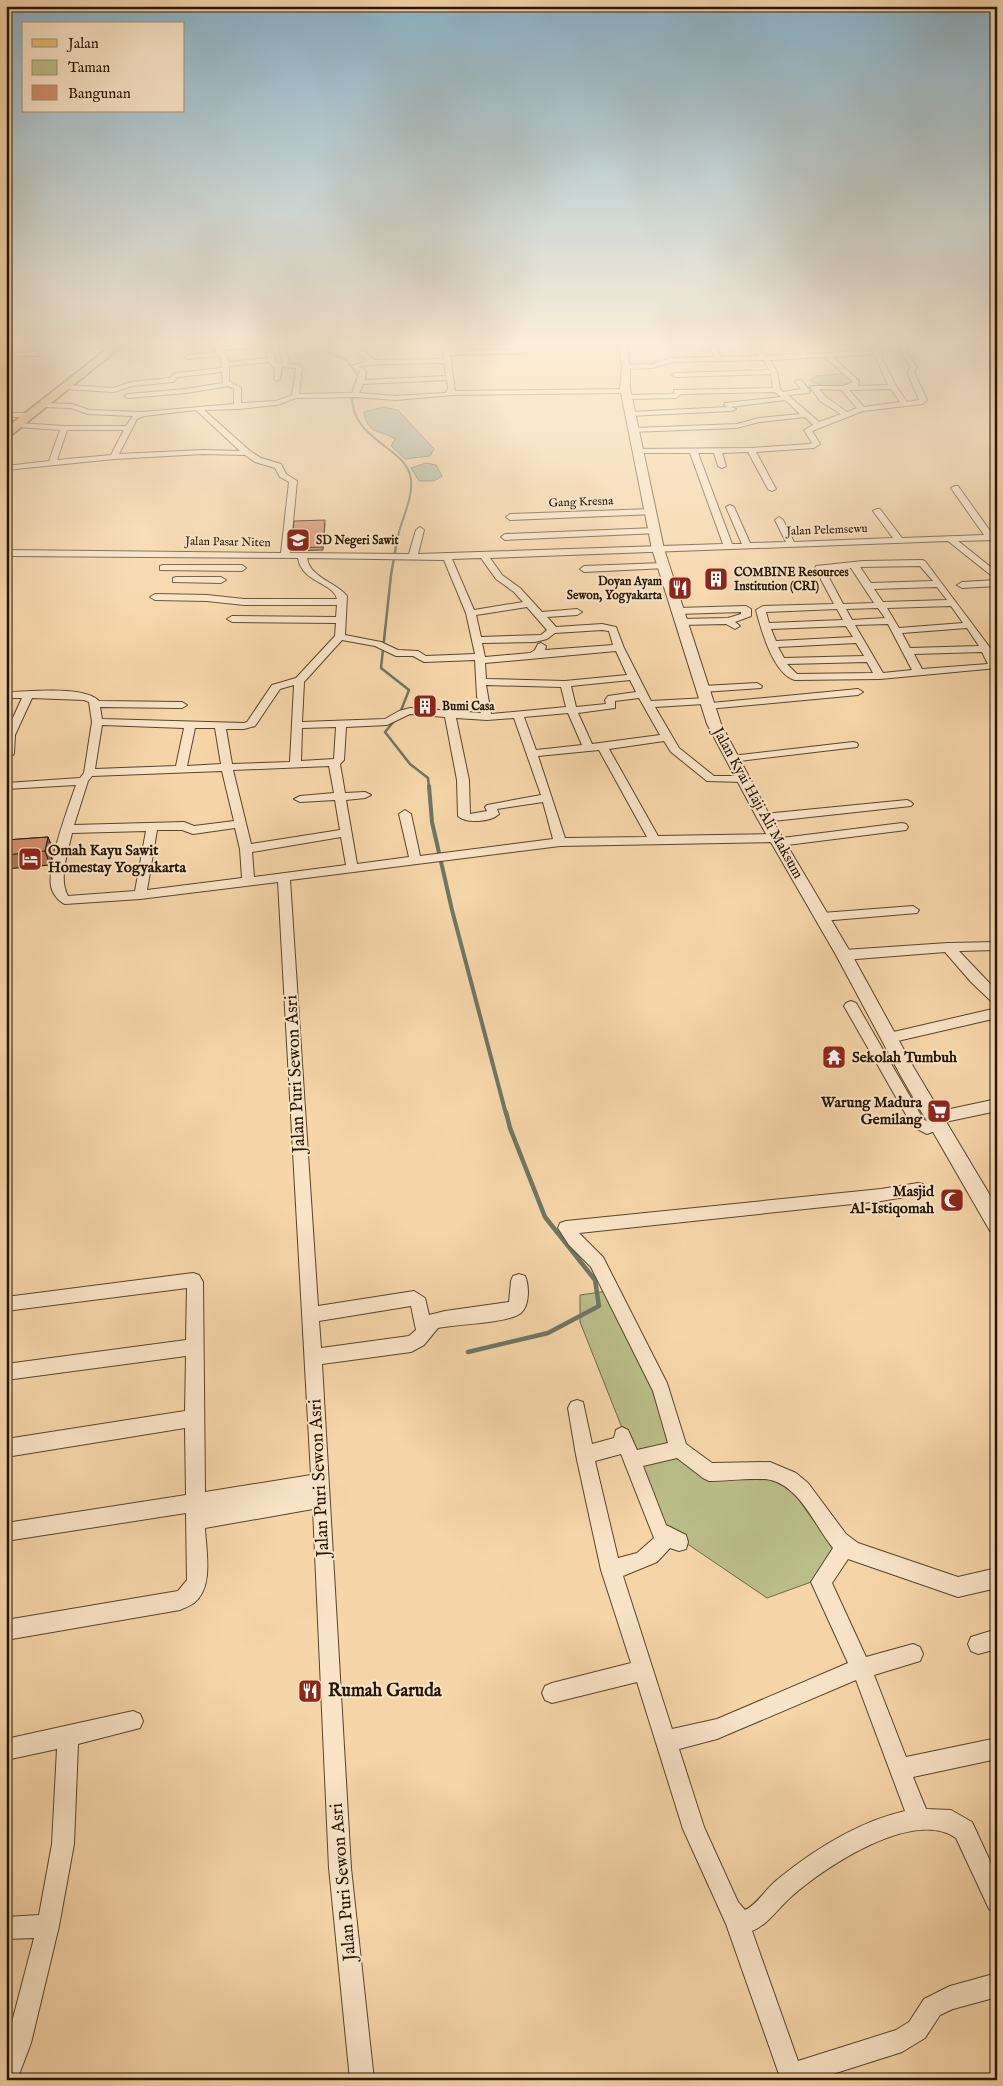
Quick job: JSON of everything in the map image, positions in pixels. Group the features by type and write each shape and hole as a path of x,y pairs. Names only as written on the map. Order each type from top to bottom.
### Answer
{"street":[{"path":"53,462 60,439"},
{"path":"114,457 123,439"},
{"path":"232,439 247,453 258,460 278,466 283,475 294,480 285,555"},
{"name":"Jalan Kyai Haji Ali Maksum","path":"636,439 658,549 678,617 714,724 731,759 844,955 908,1073 995,1220"},
{"path":"682,439 721,448 751,450 815,445 813,439"},
{"path":"638,451 703,439"},
{"path":"695,442 728,546"},
{"path":"721,448 722,466"},
{"path":"751,450 772,489"},
{"path":"6,468 114,457 203,452 247,453"},
{"path":"955,488 993,537"},
{"path":"730,507 747,546"},
{"path":"877,511 899,540"},
{"name":"Gang Kresna","path":"510,517 652,512"},
{"path":"779,520 792,544"},
{"path":"414,557 420,530"},
{"path":"505,537 655,531"},
{"name":"Jalan Pelemsewu","path":"658,549 792,544 856,556 899,540 993,537"},
{"path":"950,539 997,577"},
{"name":"Jalan Pasar Niten","path":"6,553 447,557 658,549"},
{"path":"203,568 207,554"},
{"path":"97,722 244,726 251,724 276,687 299,681 340,637 342,602 340,593 305,570 302,564 302,555"},
{"path":"484,556 499,577 517,590 538,615 557,630 575,650"},
{"path":"856,556 869,586 891,621 919,673"},
{"path":"880,676 848,623 840,607 819,568 856,556 921,563 939,584 953,603 969,625 986,649 994,662 992,667 880,676 795,677 790,675 781,661 765,626 762,610 763,609 840,607 881,606 953,603"},
{"path":"447,557 471,613 480,658 482,696 487,717"},
{"path":"982,566 997,565"},
{"path":"584,569 663,566"},
{"path":"163,568 242,568"},
{"path":"171,598 179,568"},
{"path":"215,598 225,568"},
{"path":"176,580 221,580"},
{"path":"962,585 997,583"},
{"path":"869,586 939,584"},
{"path":"156,598 215,598 240,602 293,599 342,602"},
{"path":"288,623 293,599"},
{"path":"471,613 530,604"},
{"path":"746,609 746,616 728,621 678,617 746,609"},
{"path":"538,615 577,612"},
{"path":"232,619 288,623 340,620"},
{"path":"728,621 737,628"},
{"path":"765,626 891,621"},
{"path":"896,631 969,625"},
{"path":"476,640 540,638 557,630 611,627 614,629 619,648 633,678 666,737 682,757 709,778 717,780 743,779"},
{"path":"340,637 378,644 396,653 415,653 424,659 480,658 619,648"},
{"path":"537,654 540,651 540,638"},
{"path":"773,644 858,640"},
{"path":"907,651 986,649"},
{"path":"781,661 870,659"},
{"path":"482,682 565,684 633,678"},
{"path":"295,765 299,681"},
{"path":"565,684 572,711 588,748"},
{"path":"706,699 757,686"},
{"path":"298,725 387,722 410,711 487,717 572,711 608,707 612,698 706,699 858,692"},
{"path":"9,753 10,735 29,694"},
{"path":"6,695 75,695 94,701 97,722 86,777 67,829 57,881 64,900 75,901 140,895 560,842 777,840 902,827"},
{"path":"94,704 182,705"},
{"path":"450,714 462,780 462,815 468,818 495,819 491,807 547,798"},
{"path":"518,715 560,842"},
{"path":"6,786 149,771 334,763 339,760 341,723"},
{"path":"181,769 190,724"},
{"path":"220,725 227,768 246,848 248,881"},
{"path":"531,754 603,747 666,737"},
{"path":"731,759 853,745"},
{"path":"603,747 654,841"},
{"path":"149,771 152,759"},
{"path":"334,763 352,867"},
{"path":"300,799 365,795"},
{"path":"764,818 907,804"},
{"path":"405,814 415,859"},
{"path":"67,829 184,826 193,830 239,824"},
{"path":"140,895 152,829 150,826"},
{"path":"246,848 345,833"},
{"name":"Jalan Puri Sewon Asri","path":"284,876 314,1357 340,1868 362,2080"},
{"path":"822,917 913,910"},
{"path":"844,955 948,947 997,946"},
{"path":"948,947 976,979 997,999"},
{"path":"851,1006 920,1125 928,1128 938,1121 997,1105"},
{"path":"889,1038 997,1013"},
{"path":"891,1077 908,1073"},
{"path":"679,1449 661,1389 597,1262 566,1228 882,1196 918,1189"},
{"path":"6,1304 193,1280 195,1283 194,1418 197,1583 188,1596 180,1600 6,1630"},
{"path":"314,1357 411,1344 421,1338 435,1321 506,1311 515,1308 520,1299 518,1281"},
{"path":"311,1315 414,1298 419,1303 424,1332"},
{"path":"6,1372 195,1348"},
{"path":"577,1408 585,1455 611,1570 694,1829 730,1910 736,1919 792,2078 902,2040 917,2030 932,2007 950,1998 997,1985"},
{"path":"6,1448 194,1418"},
{"path":"611,1570 646,1558 669,1540 659,1531 626,1447"},
{"path":"585,1455 626,1447 679,1449 709,1472 770,1471 790,1479 802,1488 827,1525 845,1547 958,1587 997,1578"},
{"path":"6,1532 195,1511 321,1490"},
{"path":"845,1547 821,1582 861,1668 918,1819"},
{"path":"667,1741 717,1729 861,1668 912,1654"},
{"path":"552,1693 644,1670"},
{"path":"6,1750 133,1721"},
{"path":"6,2077 19,2043 48,1926 63,1844 68,1737"},
{"path":"900,1769 997,1748"},
{"path":"736,1919 744,1922 752,1920 784,1888 859,1839 884,1828 918,1819 951,1821 964,1830 997,1901"},
{"path":"6,1928 48,1926"}],"green space":[{"path":"608,1291 657,1390 673,1450 705,1476 763,1474 788,1485 836,1552 814,1581 767,1598 661,1526 580,1322 580,1295"}],"shaded area":[{"path":"395,439 425,439 434,449 430,456 405,459 391,446"},
{"path":"426,463 436,465 442,476 434,481 419,481 411,468"}],"building":[{"name":"SD Negeri Sawit","path":"325,520 323,547 292,548 294,521"},
{"path":"48,837 45,851 6,855 6,840"}],"waterway":[{"path":"377,439 400,459 408,469 411,480 407,508 398,536"},
{"path":"398,535 391,575 381,668 409,690 400,713"},
{"path":"396,719 385,732 410,764 428,778 429,787"},
{"path":"429,786 432,822 452,910 506,1114"},
{"path":"468,1352 548,1333 599,1306 595,1280 545,1217 510,1128 506,1112"}],"place":[{"name":"SD Negeri Sawit","path":"298,540"},
{"name":"COMBINE Resources Institution (CRI)","path":"716,579"},
{"name":"Doyan Ayam Sewon, Yogyakarta","path":"680,588"},
{"name":"Bumi Casa","path":"425,706"},
{"name":"Omah Kayu Sawit Homestay Yogyakarta","path":"30,859"},
{"name":"Sekolah Tumbuh","path":"834,1057"},
{"name":"Warung Madura Gemilang","path":"939,1111"},
{"name":"Masjid Al-Istiqomah","path":"952,1200"},
{"name":"Rumah Garuda","path":"310,1691"}]}
